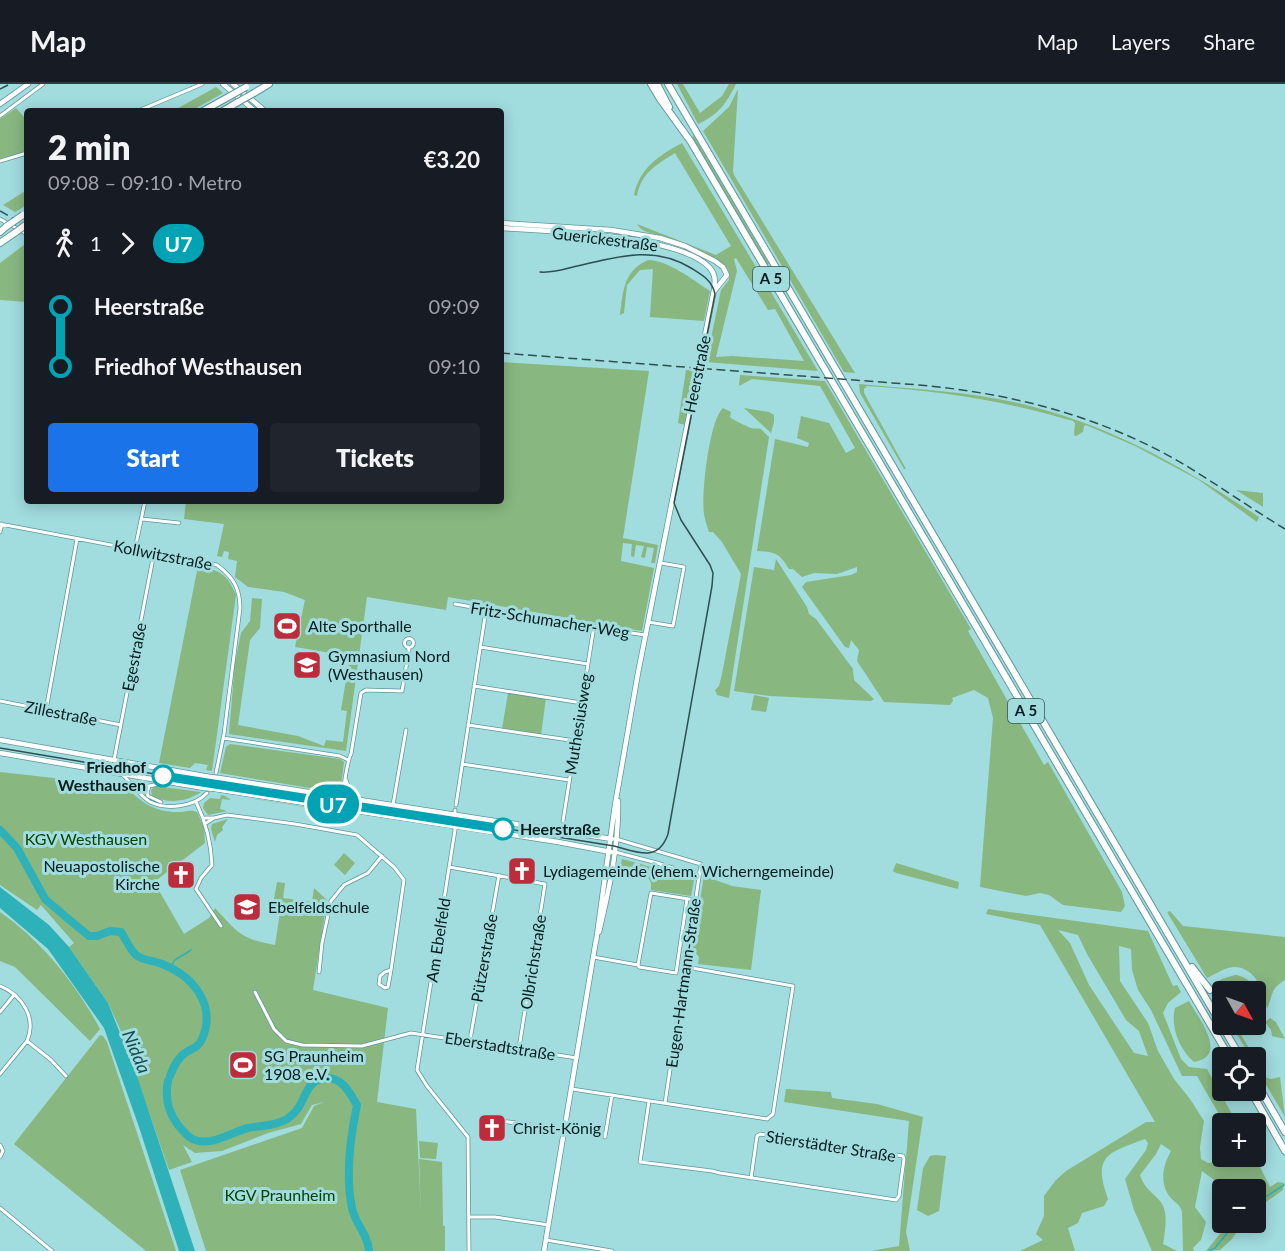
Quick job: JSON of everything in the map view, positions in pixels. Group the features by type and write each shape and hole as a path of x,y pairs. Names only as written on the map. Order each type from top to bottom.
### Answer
{"highway":[{"path":"228,108 269,84"},
{"path":"650,84 675,118"},
{"name":"A 5","path":"657,84 1224,1047"},
{"name":"A 5","path":"668,84 1235,1047"},
{"path":"208,108 248,85"},
{"path":"0,232 24,214"},
{"path":"0,243 24,226"},
{"path":"1173,942 1210,990"},
{"path":"1266,1099 1285,1132"},
{"path":"1256,1101 1285,1150"}],"main road":[{"path":"0,104 28,84"},
{"path":"223,84 251,108"},
{"path":"233,84 261,108"},
{"name":"Guerickestraße","path":"504,223 626,231 668,240 685,246 723,267 727,275 714,290"},
{"name":"Guerickestraße","path":"504,228 624,238 668,246 690,255 709,267 714,274 714,290"},
{"name":"Heerstraße","path":"544,1251 645,635 714,290"},
{"path":"0,740 210,777 218,775 329,796 454,812 613,839"},
{"path":"0,753 206,790 216,789 611,852"}],"street":[{"path":"0,116 43,84"},
{"path":"145,108 202,84"},
{"path":"0,161 24,154"},
{"path":"0,219 24,232"},
{"path":"135,549 144,504"},
{"path":"142,519 178,523"},
{"path":"0,532 1,524"},
{"name":"Kollwitzstraße","path":"1,524 217,565 232,577 240,594 240,608 218,775"},
{"path":"46,710 77,539"},
{"name":"Egestraße","path":"114,761 154,553"},
{"path":"648,622 673,626 684,569 684,567 659,563"},
{"name":"Fritz-Schumacher-Weg","path":"454,604 645,635"},
{"path":"456,804 486,610"},
{"name":"Muthesiusweg","path":"563,821 594,626"},
{"path":"329,796 343,791 361,693 366,690 402,691 410,650 408,647"},
{"path":"480,647 588,664"},
{"path":"474,686 582,703"},
{"name":"Zillestraße","path":"0,702 121,725"},
{"path":"468,725 576,741"},
{"path":"393,805 406,730"},
{"path":"223,738 340,756 348,760"},
{"path":"462,764 569,780"},
{"path":"122,774 148,801 183,806 196,802 206,790"},
{"path":"346,778 349,788 363,801"},
{"path":"169,805 151,799 147,790 149,786 173,783"},
{"path":"196,802 206,823 212,852 212,865 201,878 196,889 221,926"},
{"name":"Am Ebelfeld","path":"454,812 456,826 417,1070 468,1137 469,1217"},
{"path":"204,818 227,815 357,835 401,874 404,880 391,970 388,987 385,988 379,984 380,976 391,970"},
{"path":"206,823 214,818"},
{"name":"Eugen-Hartmann-Straße","path":"613,839 701,864 665,1103"},
{"path":"611,852 657,862 698,876"},
{"path":"319,972 331,901 344,885 368,873 382,856"},
{"path":"449,867 499,875"},
{"name":"Olbrichstraße","path":"499,875 546,884 519,1048"},
{"name":"Pützerstraße","path":"470,1041 499,875"},
{"path":"638,964 651,893 695,900"},
{"path":"593,957 676,973 687,899"},
{"name":"Stierstädter Straße","path":"572,1089 771,1118 793,986 686,967"},
{"path":"0,986 14,994 27,1009 31,1030 27,1041 0,1074"},
{"name":"Eberstadtstraße","path":"255,992 274,1029 286,1041 302,1045 362,1046 411,1033 577,1058"},
{"path":"0,1012 14,994"},
{"path":"27,1041 51,1060 66,1076"},
{"path":"605,1137 612,1095"},
{"name":"Stierstädter Straße","path":"649,1101 640,1162 896,1200 899,1196 904,1159 903,1156 892,1154 760,1134 757,1136 751,1178"},
{"path":"502,1120 565,1130"},
{"path":"0,1145 3,1151 0,1157"},
{"path":"0,1208 52,1251"},
{"path":"469,1251 469,1217 495,1217 549,1225"},
{"path":"546,1239 612,1251"}],"green space":[{"path":"677,84 683,84 700,113 722,96 729,84 736,84 721,108 698,124"},
{"path":"216,87 223,93 196,108 178,108"},
{"path":"738,89 734,175 855,373 844,372 703,131 729,107"},
{"path":"16,108 24,117 24,152 0,160 0,119"},
{"path":"694,136 769,264 767,265 692,137"},
{"path":"682,143 818,371 706,362 721,290 729,280 729,272 709,255 645,231 637,224 716,255 731,246 675,153 650,170 642,181 637,196 634,195 645,170","holes":["736,258 768,310 775,309 804,361 716,357 737,271 734,259"]},
{"path":"24,192 24,207 15,212 3,205"},
{"path":"24,245 24,302 0,300 0,263"},
{"path":"648,260 672,267 710,291 704,321 650,317 653,269 640,270 627,285 624,313 620,315 629,276"},
{"path":"504,362 649,371 623,538 658,545 655,563 651,563 654,548 647,547 645,558 641,557 644,546 636,545 634,557 631,556 632,544 623,543 621,561 654,568 642,631 448,597 446,610 367,597 346,751 229,734 235,662 241,633 250,621 252,598 262,599 260,628 250,640 238,725 298,736 324,746 326,740 343,742 347,711 341,710 350,656 295,647 305,600 284,592 248,587 235,577 237,561 228,559 229,552 224,551 222,557 217,556 224,524 184,519 186,504 504,504"},
{"path":"686,370 695,371 685,425 678,423"},
{"path":"740,375 825,381 971,629 968,631 1044,765 1048,762 1122,892 1125,906 1121,912 1063,905 1049,895 1040,893 1026,896 980,887 993,718 988,698 974,690 952,698 950,705 884,702 857,661 859,650 851,640 849,648 845,647 802,587 806,582 851,575 857,572 857,567 837,574 814,573 802,577 793,569 789,569 776,554 757,551 775,439 808,447 809,443 797,438 801,416 829,423 846,453 855,448 820,386 752,379 739,386"},
{"path":"859,384 979,396 1018,403 1083,422 1144,449 1173,464 1202,481 1259,517 1257,522 1199,480 1135,446 1086,425 1083,432 1076,436 1073,421 1021,407 946,394 867,386 864,393 906,469 904,469 860,393"},
{"path":"723,408 731,412 731,418 750,428 761,429 769,437 729,698 717,695 715,690 719,686 722,674 741,574 722,542 713,532 709,532 703,505 710,442 718,415"},
{"path":"744,408 774,415 771,433"},
{"path":"1236,490 1263,493 1263,507"},
{"path":"776,559 807,607 809,614 816,619 853,669 854,680 874,699 871,701 770,696 734,691 754,567 774,570"},
{"path":"198,566 226,577 236,595 212,771 206,770 208,765 195,763 190,768 159,763"},
{"path":"508,693 546,698 541,735 502,729"},
{"path":"754,695 769,698 766,712 751,710"},
{"path":"230,744 340,759 344,762 341,786 334,792 220,773 226,747"},
{"path":"0,772 125,786 136,797 155,808 169,812 197,812 204,827 205,843 154,882 184,934 209,918 215,908 241,934 275,945 281,906 273,905 277,882 285,883 283,898 312,902 314,888 327,900 313,990 388,1008 377,1102 416,1109 421,1214 419,1159 442,1162 445,1251 206,1251 180,1170 302,1128 314,1106 324,1102 312,1105 301,1124 268,1133 222,1151 195,1153 183,1145 192,1162 169,1170 120,1029 108,1003 69,947 74,943 41,905 37,910 0,885"},
{"path":"218,780 323,799 447,816 329,801 218,782"},
{"path":"155,786 201,792 183,800 171,801 152,796 151,790"},
{"path":"221,795 231,800 222,799 220,809 227,811 208,815 203,808 204,803 210,798 220,799"},
{"path":"229,795 352,814 348,814"},
{"path":"228,819 215,842 211,829 212,824"},
{"path":"344,853 355,863 345,875 334,865"},
{"path":"622,859 692,878 694,880 691,896 651,890 651,883 647,875 619,875"},
{"path":"896,863 959,882 958,889 896,873 893,871"},
{"path":"704,876 732,886 761,890 751,970 698,964 699,957 692,949"},
{"path":"988,909 1148,931 1173,986 1177,985 1181,992 1168,1003 1163,1013 1181,1059 1189,1067 1207,1069 1212,1078 1212,1101 1225,1101 1231,1113 1218,1113 1197,1076 1182,1076 1151,1010 1138,990 1132,970 1131,949 1119,946 1120,981 1148,1023 1158,1051 1174,1079 1204,1121 1200,1147 1201,1159 1212,1163 1212,1167 1260,1167 1266,1179 1213,1179 1202,1171 1195,1207 1206,1222 1201,1240 1193,1248 1194,1251 1183,1251 1182,1212 1167,1192 1163,1180 1164,1168 1171,1151 1161,1144 1140,1175 1146,1187 1160,1201 1165,1211 1163,1244 1177,1251 1152,1251 1134,1210 1125,1179 1146,1150 1148,1143 1145,1139 1121,1148 1107,1158 1103,1164 1103,1184 1108,1199 1104,1206 1082,1213 1078,1223 1068,1228 1075,1251 1020,1251 1043,1240 1036,1234 1044,1216 1044,1196 1056,1180 1066,1171 1146,1122 1155,1122 1040,925 986,914","holes":["1058,930 1078,935 1126,1020 1139,1031 1148,1056 1134,1053 1089,985 1070,943"]},
{"path":"1170,911 1183,926 1285,937 1285,980 1274,989 1267,1009 1266,981 1257,981 1248,971 1234,967 1207,978 1167,912"},
{"path":"0,912 30,936 69,980 100,1029 90,1041 15,967 0,961"},
{"path":"1235,975 1248,981 1219,981"},
{"path":"1189,1001 1204,1027 1210,1045 1209,1052 1204,1058 1194,1062 1184,1051 1177,1038 1174,1023 1175,1008"},
{"path":"1270,1018 1276,1022 1285,1039 1272,1036 1266,1021"},
{"path":"100,1035 107,1042 176,1251 146,1251 14,1144"},
{"path":"1237,1035 1241,1035 1248,1047 1245,1047"},
{"path":"1280,1077 1285,1117 1266,1085 1266,1078"},
{"path":"786,1089 831,1092 832,1098 877,1104 923,1117 906,1232 910,1251 871,1251 899,1246 909,1121 784,1102"},
{"path":"419,1141 438,1143 436,1159 420,1158"},
{"path":"930,1156 946,1156 939,1211 928,1216 917,1210 923,1168"},
{"path":"1266,1179 1270,1187 1278,1182 1284,1183 1283,1190 1266,1202"},
{"path":"1221,1233 1236,1233 1220,1250 1206,1251"}],"water":[{"path":"0,887 49,925 69,947 108,1003 136,1073 195,1251 179,1251 104,1028 48,949 0,908"}],"waterway":[{"path":"0,830 17,848 45,899 89,936 97,936 110,931 121,932 136,955 173,969 192,984 199,993 206,1015 206,1027 202,1039 197,1046 180,1058 170,1076"},
{"path":"175,960 191,950"},
{"path":"171,968 174,961"},
{"path":"168,1081 168,1104 172,1115 188,1136 202,1141 215,1140 248,1128 285,1120 297,1110 310,1087 320,1079 334,1079 342,1084 357,1105 350,1143 350,1195 354,1214 369,1251"},
{"path":"1266,1197 1284,1185"},
{"path":"1209,1251 1215,1248 1227,1233"}],"tunnel":[{"path":"210,789 215,776"}],"tram line":[{"path":"0,748 328,803 401,812 614,846 639,852 653,852 659,849 668,834 712,586 713,573 710,565 681,520 674,503 715,294 712,285 703,276 691,268 662,256 633,255 557,271 540,272"}],"railway":[{"path":"0,89 10,84"},
{"path":"0,211 24,224"},
{"path":"504,353 919,385 1017,400 1081,418 1143,443 1187,466 1285,529"}],"metro line":[{"name":"U7","path":"163,776 503,829"}],"place":[{"name":"Alte Sporthalle","path":"287,626"},
{"name":"Gymnasium Nord (Westhausen)","path":"307,665"},
{"name":"Friedhof Westhausen","path":"163,776"},
{"name":"Heerstraße","path":"503,829"},
{"name":"Lydiagemeinde (ehem. Wicherngemeinde)","path":"522,871"},
{"name":"Neuapostolische Kirche","path":"181,875"},
{"name":"Ebelfeldschule","path":"247,907"},
{"name":"SG Praunheim 1908 e.V.","path":"243,1065"},
{"name":"Christ-König","path":"492,1128"}],"park label":[{"name":"KGV Westhausen","path":"86,839"},
{"name":"KGV Praunheim","path":"280,1195"}],"water label":[{"name":"Nidda","path":"136,1052"}]}
